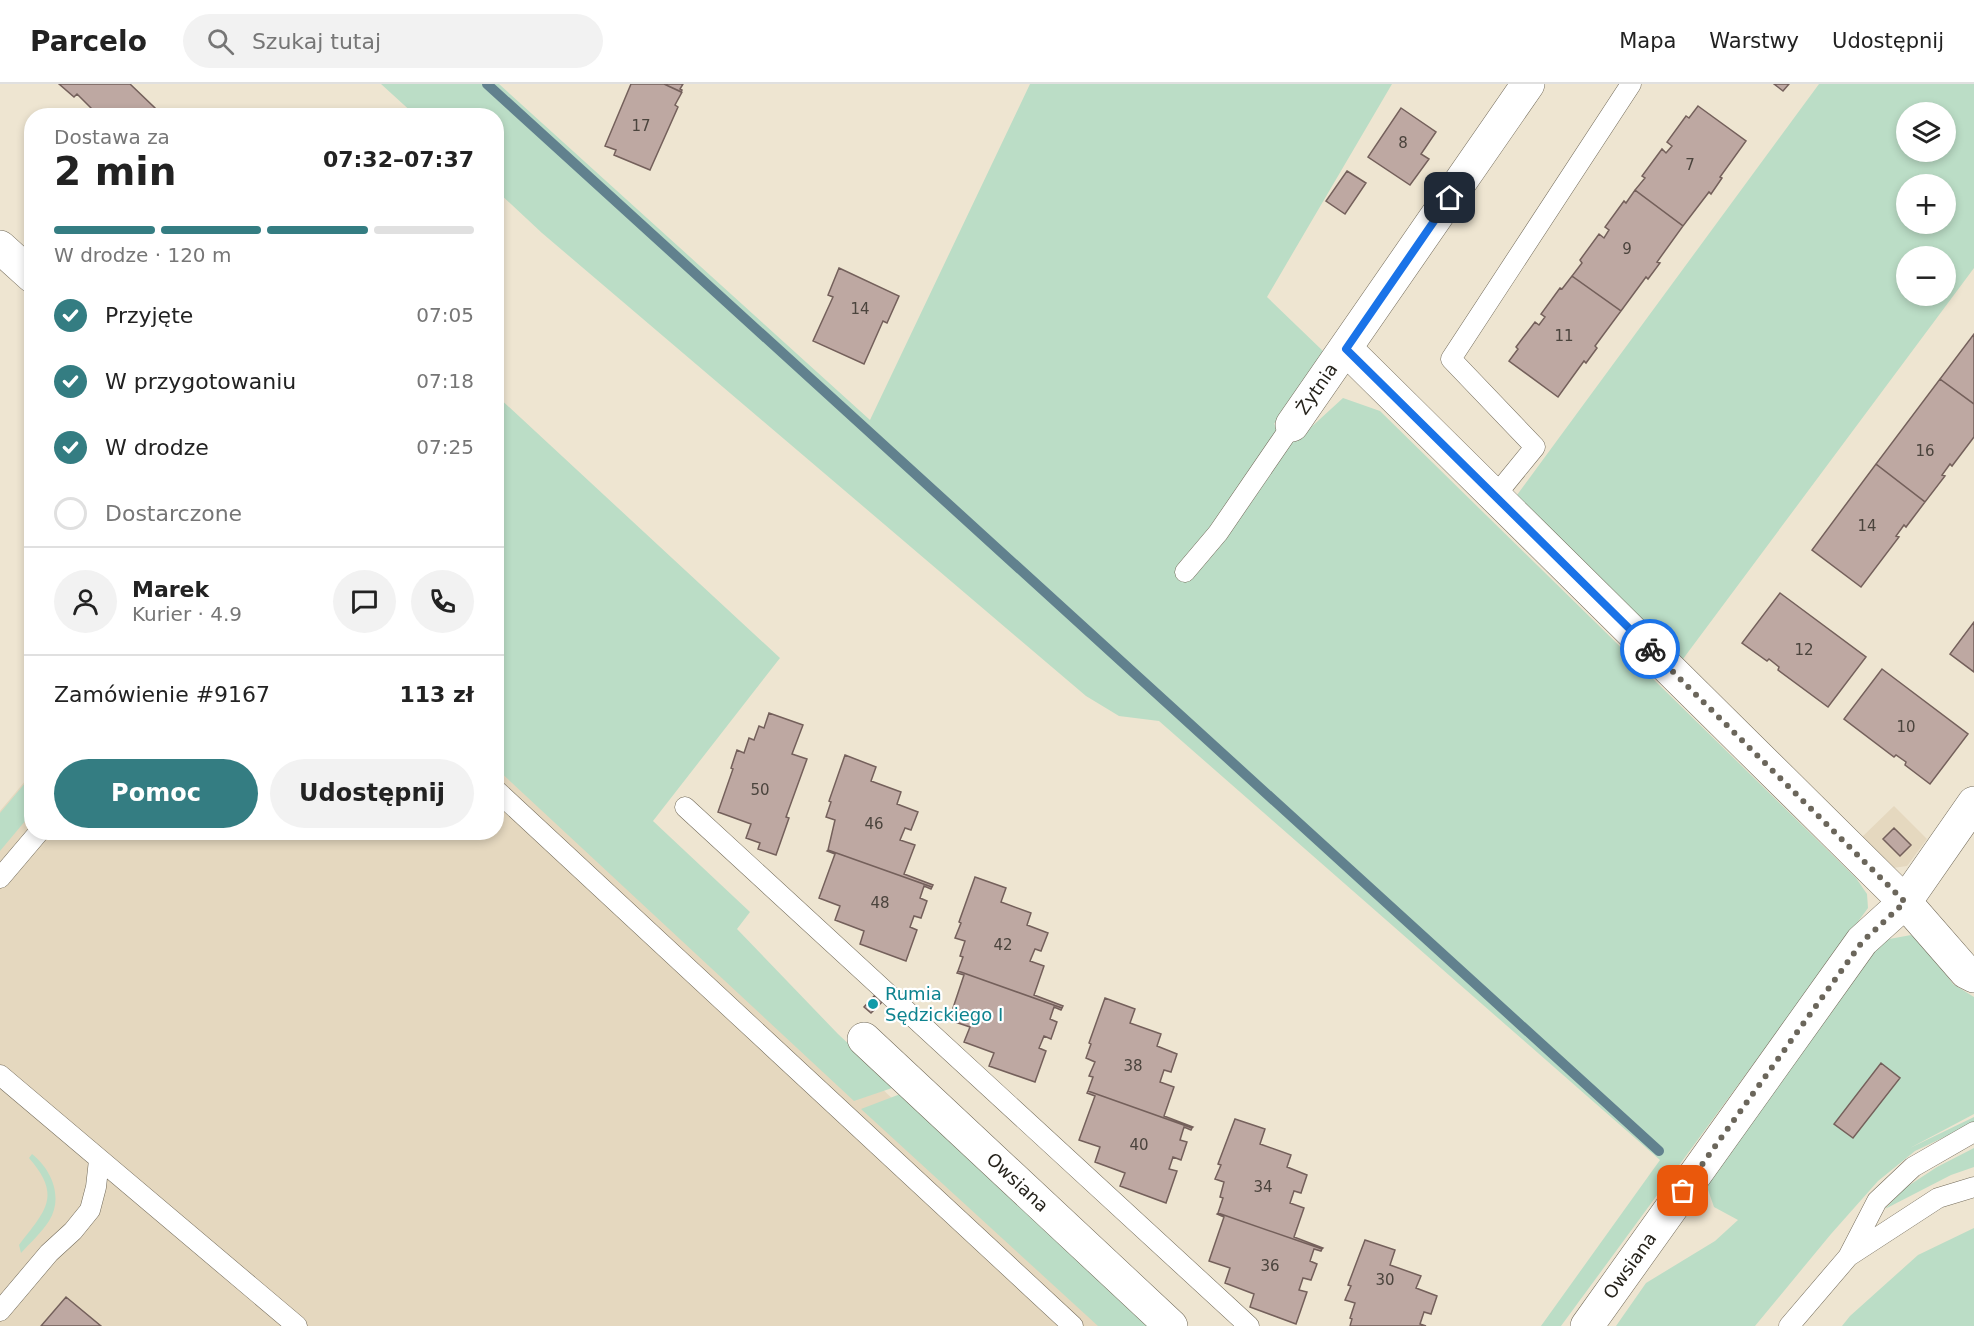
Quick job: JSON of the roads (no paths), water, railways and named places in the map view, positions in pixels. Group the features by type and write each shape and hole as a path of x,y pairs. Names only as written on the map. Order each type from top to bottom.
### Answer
{"street":[{"name":"Żytnia","path":"1292,425 1528,84"},
{"path":"0,247 24,269"},
{"path":"1346,349 1905,902 1966,972 1974,976"},
{"name":"Owsiana","path":"1587,1326 1862,942 1905,902 1974,803"},
{"name":"Owsiana","path":"864,1039 1171,1326"}],"lane":[{"path":"1495,496 1535,447 1451,359 1631,84"},
{"name":"Żytnia","path":"1185,572 1218,533 1292,425"},
{"path":"504,797 1073,1326"},
{"path":"685,807 1249,1326"},
{"path":"0,878 32,840"},
{"path":"0,1075 297,1326"},
{"path":"1789,1326 1848,1257 1877,1201 1912,1167 1974,1132"},
{"path":"0,1311 50,1253 73,1232 90,1210 99,1160"},
{"path":"1848,1257 1938,1198 1974,1187"}],"waterway":[{"path":"487,84 1659,1151"}],"place":[{"name":"Rumia Sędzickiego I","path":"873,1004"}]}
